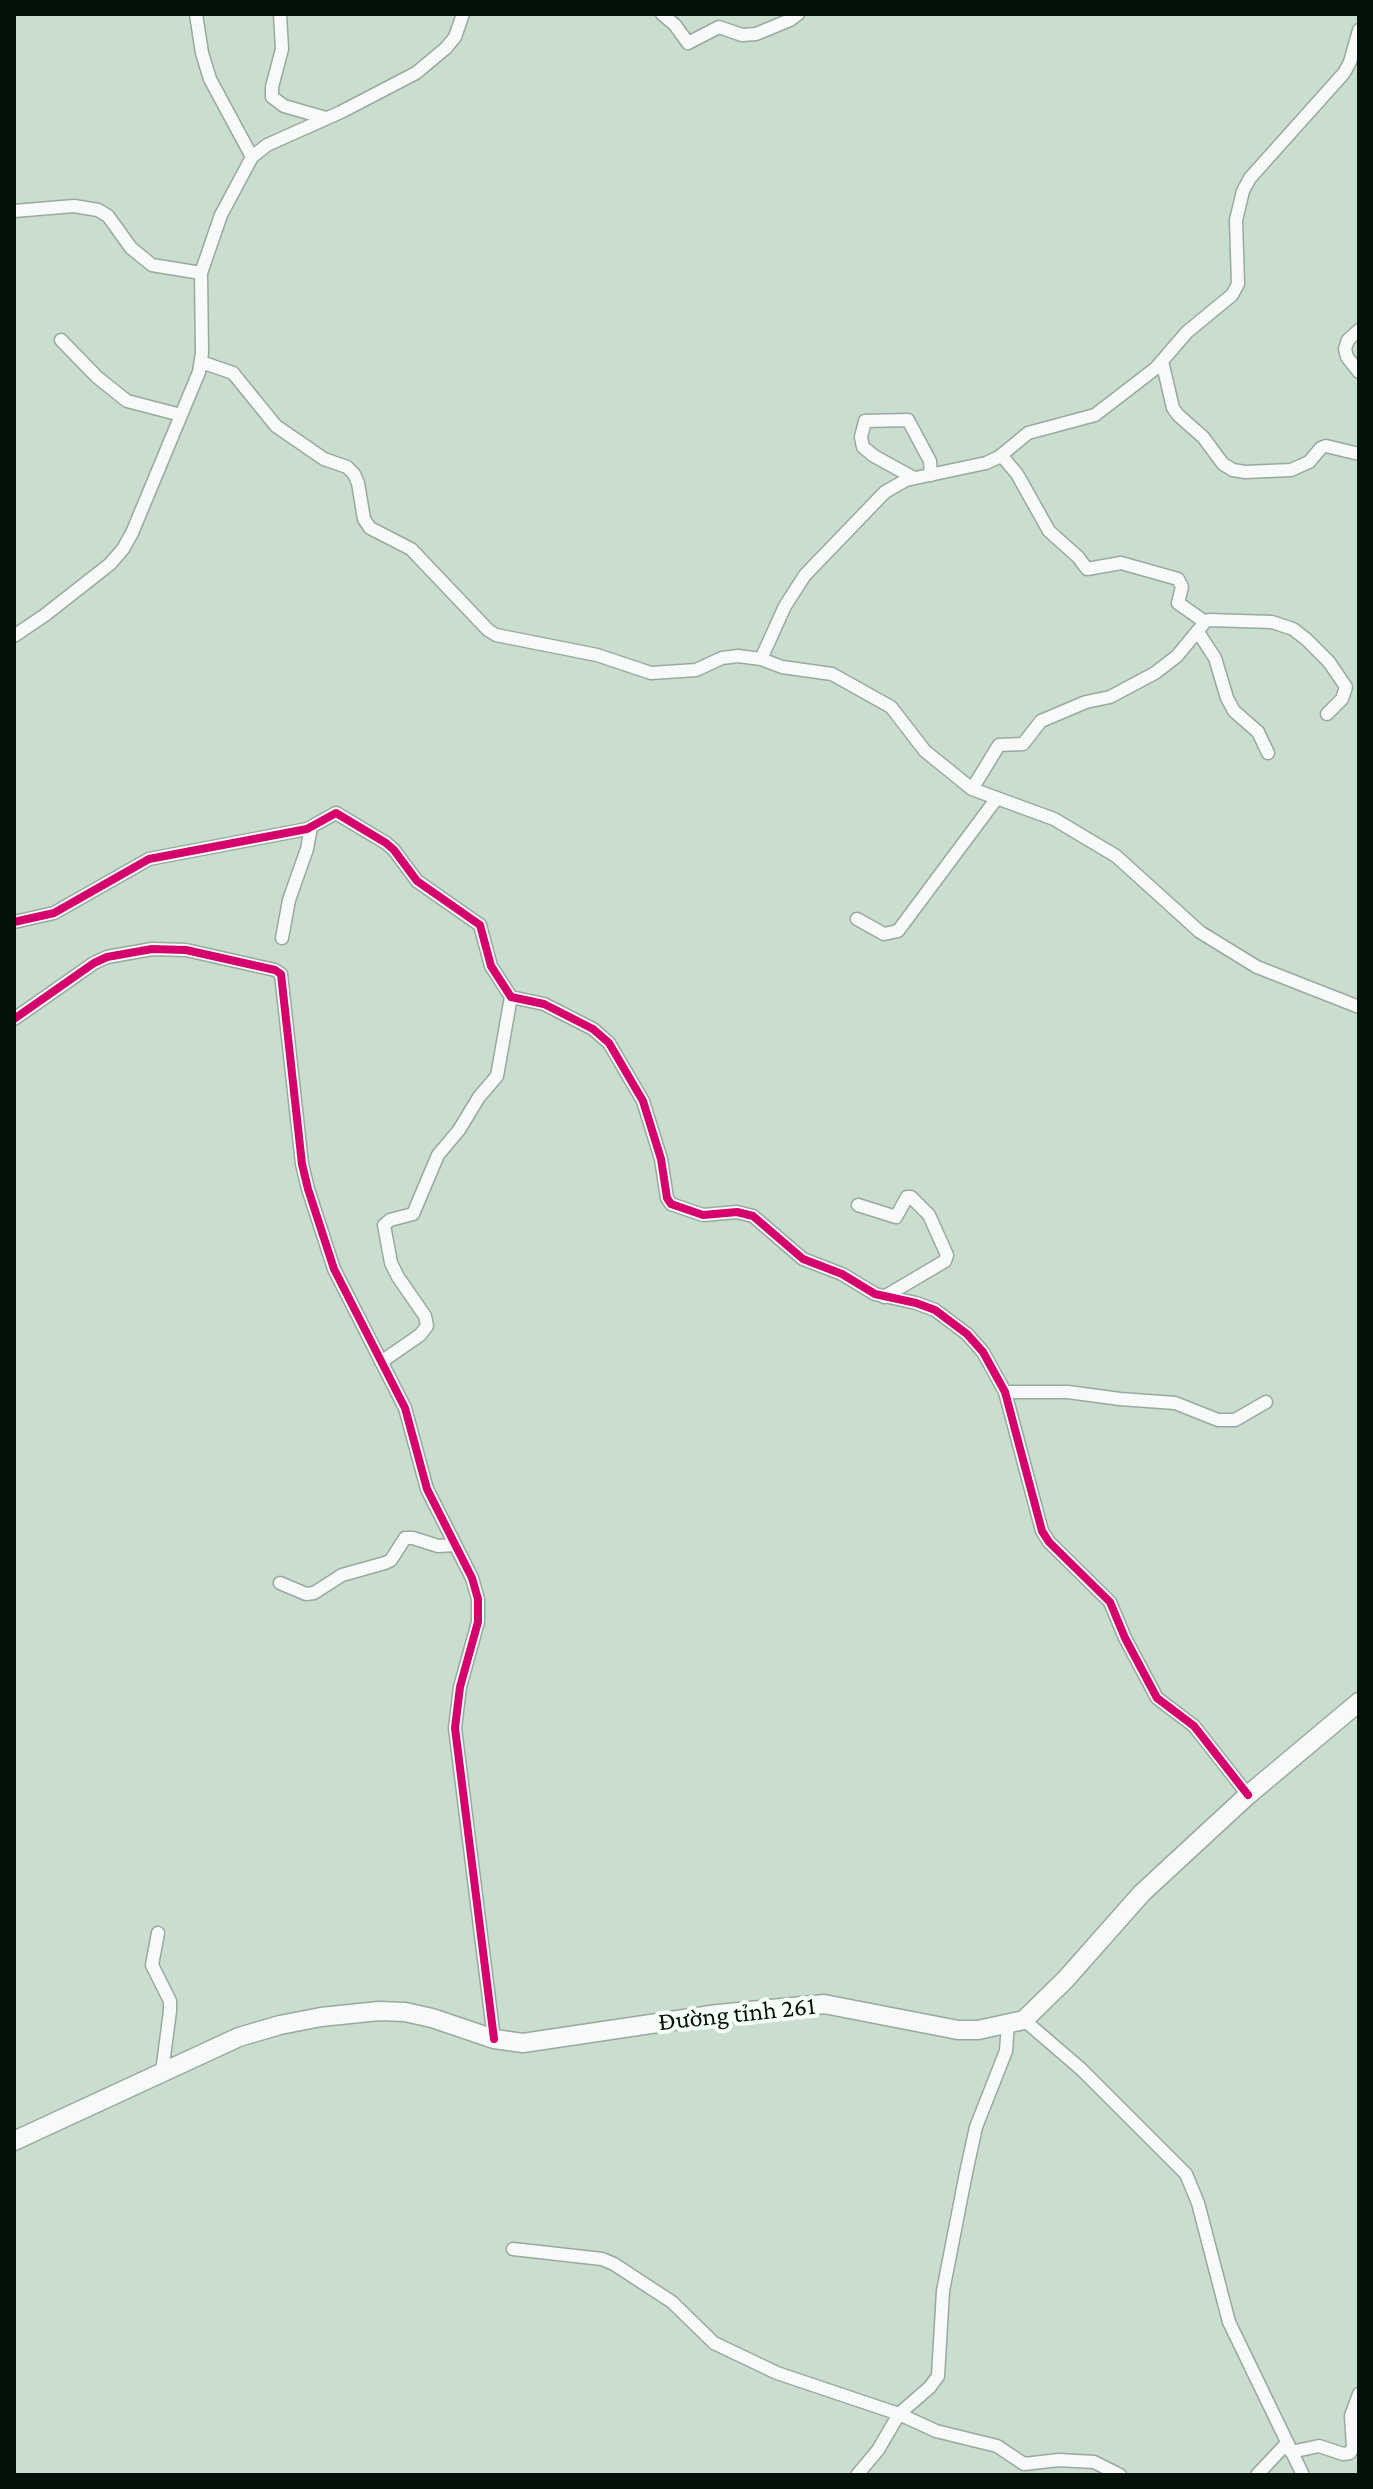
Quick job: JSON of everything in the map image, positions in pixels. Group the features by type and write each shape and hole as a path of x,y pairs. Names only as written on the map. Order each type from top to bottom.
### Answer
{"main road":[{"path":"1016,2022 1065,1980 1142,1893 1248,1795 1359,1702"},
{"name":"Đường tỉnh 261","path":"14,2141 251,2033 321,2017 379,2011 405,2012 510,2042 537,2042 718,2014 824,2004 946,2029 978,2030 1016,2022"}],"street":[{"path":"196,14 210,79 252,157"},
{"path":"280,14 282,58 272,87 272,97 284,106 326,118"},
{"path":"14,636 99,573 123,549 201,362 201,273 221,215 252,157 267,145 424,67 455,37 463,14"},
{"path":"662,14 688,43 719,27 742,35 756,34 798,14"},
{"path":"761,659 785,606 805,575 885,492 914,478 986,463 1039,428 1095,415 1162,361 1187,332 1237,290 1236,220 1243,191 1250,178 1344,73 1359,30"},
{"path":"17,207 74,206 98,210 108,216 131,248 152,265 201,273"},
{"path":"1359,330 1348,340 1345,349 1347,357 1359,372"},
{"path":"61,340 97,377 127,401 181,415"},
{"path":"1162,361 1173,408 1203,437 1223,464 1233,470 1291,470 1309,462 1326,446 1359,454"},
{"path":"201,362 233,373 276,426 324,459 347,467 358,483 364,519 370,528 411,549 496,635 597,655 651,673 696,670 730,656 761,659 782,667 832,674 891,707 925,751 972,789 1054,819 1116,856 1200,932 1257,967 1358,1005"},
{"path":"914,478 863,447 861,437 865,421 908,420 928,456 931,475"},
{"path":"1001,455 1017,474 1049,531 1087,569 1121,563 1178,579 1182,587 1178,603 1201,627 1215,658 1227,698 1234,711 1258,732 1268,753"},
{"path":"972,789 999,745 1023,744 1041,721 1086,702 1110,697 1155,673 1177,656 1201,627 1272,622 1293,629 1317,648 1346,687 1342,699 1327,714"},
{"path":"857,919 884,934 898,931 997,798"},
{"path":"14,922 54,913 149,859 311,827 333,814 339,814 394,850 417,881 480,925 491,966 511,997 497,1076 434,1161 413,1214 390,1220 384,1225 391,1263 425,1316 427,1326 420,1335 381,1362"},
{"path":"282,938 289,900 307,849 311,827"},
{"path":"14,1019 94,963 107,957 152,949 186,950 275,970 281,974 302,1164 308,1189 334,1269 405,1408 427,1489 472,1578 478,1599 478,1622 460,1687 455,1728 494,2039"},
{"path":"511,997 544,1004 593,1029 609,1043 643,1101 671,1204 703,1215 737,1212 753,1216 803,1259 842,1274 884,1297 916,1303 951,1321 983,1352 1005,1392 1042,1531 1049,1542 1110,1602 1157,1698 1194,1726 1248,1795"},
{"path":"858,1205 896,1217 907,1197 911,1197 929,1215 947,1255 945,1261 884,1297"},
{"path":"1005,1392 1068,1392 1175,1403 1218,1420 1235,1420 1266,1402"},
{"path":"280,1583 306,1594 314,1593 342,1575 391,1560 405,1538 438,1546 455,1545"},
{"path":"158,1933 152,1965 170,2001 162,2072"},
{"path":"857,2475 878,2450 899,2414 938,2376 943,2291 976,2127 1016,2022 1081,2069 1186,2174 1198,2203 1229,2322 1303,2475"},
{"path":"513,2249 610,2262 672,2302 714,2343 763,2367 899,2414 936,2431 1001,2448 1024,2464 1059,2460 1094,2462 1120,2475"},
{"path":"1257,2475 1289,2448 1319,2446 1343,2454 1350,2453 1353,2447 1351,2416 1359,2394"}],"cycle path":[{"path":"14,922 54,913 149,859 307,829 336,813 386,843 417,881 480,925 491,966 511,997 544,1004 593,1029 609,1043 643,1101 671,1204 703,1215 737,1212 753,1216 803,1259 842,1274 875,1294 935,1310 967,1334 983,1352 1005,1392 1042,1531 1049,1542 1110,1602 1157,1698 1194,1726 1248,1795"},
{"path":"14,1019 94,963 107,957 152,949 186,950 275,970 281,974 302,1164 308,1189 334,1269 405,1408 427,1489 472,1578 478,1599 478,1622 460,1687 455,1728 494,2039"}]}
